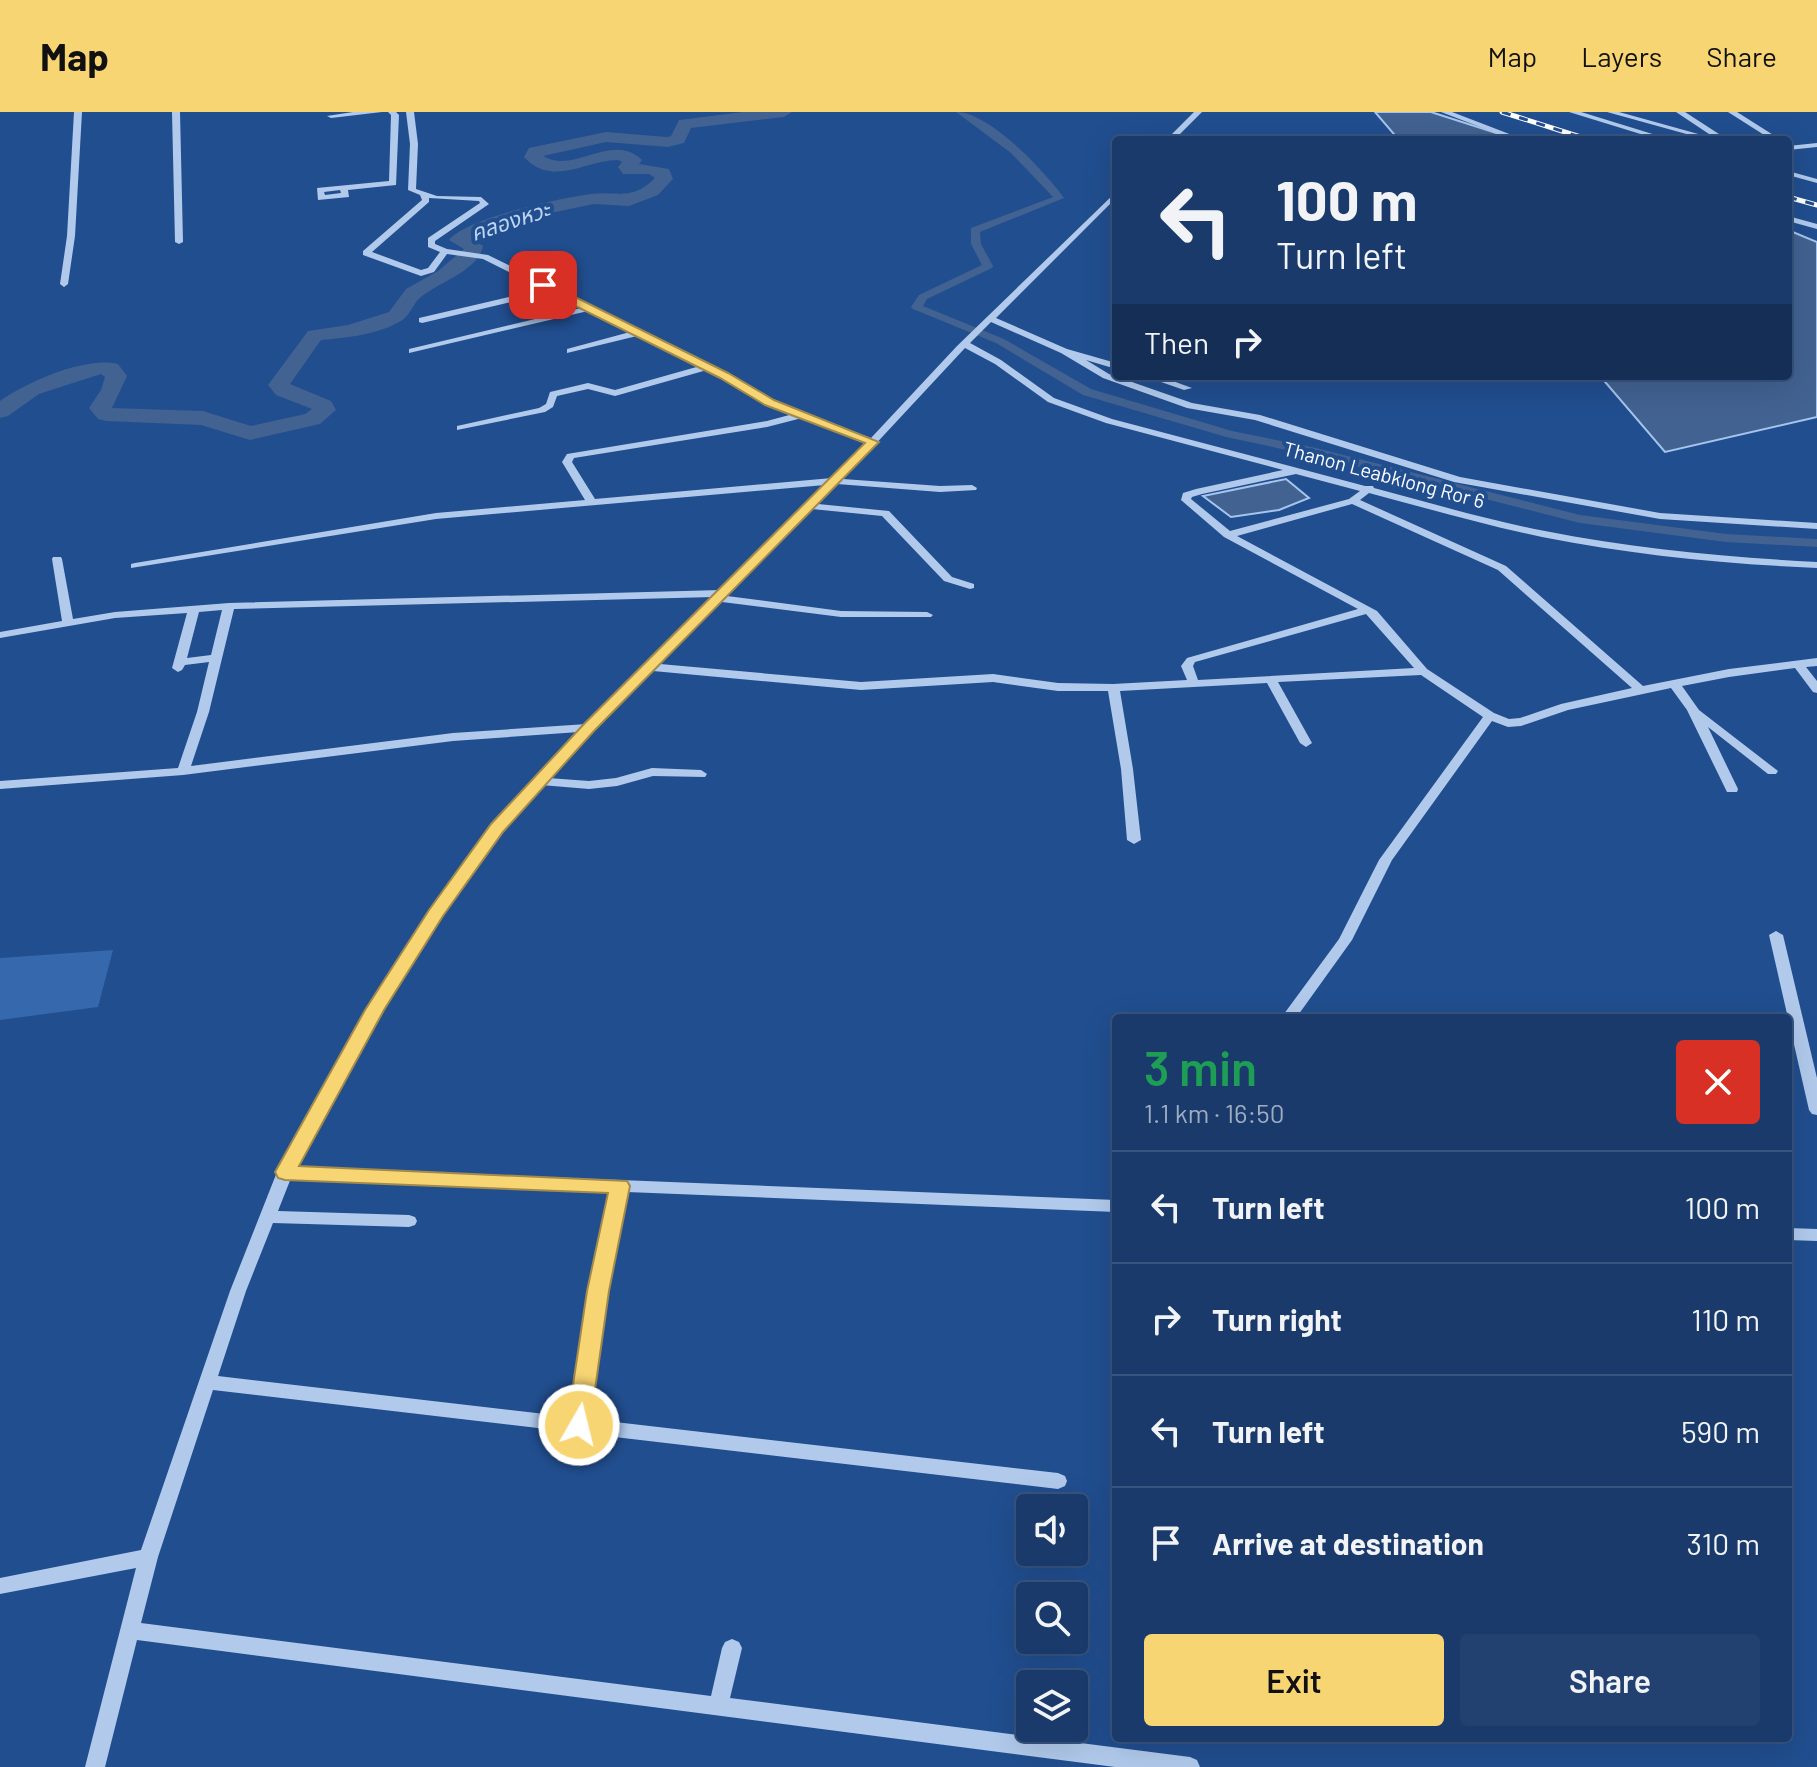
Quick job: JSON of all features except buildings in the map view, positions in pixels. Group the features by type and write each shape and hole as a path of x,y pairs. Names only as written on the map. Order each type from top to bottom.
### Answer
{"street":[{"path":"64,284 71,236 78,112"},
{"path":"176,112 179,242"},
{"path":"331,116 378,112"},
{"path":"343,187 393,183 395,115 392,112"},
{"path":"410,112 414,144 410,187 424,196 484,201 479,210 431,240 431,245 446,251 479,256 708,367 770,402 873,442"},
{"path":"1174,136 1198,112"},
{"path":"1445,112 1510,136"},
{"path":"1573,112 1654,136"},
{"path":"1611,112 1701,136"},
{"path":"1680,112 1719,136"},
{"path":"1732,112 1771,136"},
{"path":"1792,147 1817,145"},
{"path":"1792,174 1817,181"},
{"path":"356,178 393,175"},
{"path":"424,196 426,200 366,253 421,273 431,270 446,251"},
{"path":"95,1767 148,1557 238,1291 267,1217 285,1172 374,1010 435,914 497,828 588,728 1112,198"},
{"path":"1101,209 1112,210"},
{"path":"1792,219 1817,227"},
{"path":"422,320 539,293 567,314"},
{"path":"412,351 587,309"},
{"path":"991,319 1064,351 1112,378"},
{"path":"570,351 637,333"},
{"name":"Thanon Leabklong Ror 6","path":"965,344 998,362 1051,400 1109,421 1558,537 1707,557 1817,565"},
{"path":"1064,351 1112,365"},
{"path":"460,428 542,410 550,405 553,394 560,390 588,386 615,393 708,367"},
{"path":"1117,380 1190,406 1257,417 1458,480 1660,516 1732,523 1817,526"},
{"path":"1162,380 1187,388"},
{"path":"592,502 567,462 571,456 767,424 802,415"},
{"path":"1299,470 1187,495 1186,500 1228,535 1368,610 1384,622 1423,671 1490,716 1508,723 1674,683 1817,662"},
{"path":"135,566 436,516 833,481 972,488"},
{"path":"1228,535 1353,501 1369,488"},
{"path":"1353,501 1502,568 1641,690"},
{"path":"809,506 885,513 948,579 970,586"},
{"path":"57,559 68,623"},
{"path":"0,635 137,612 229,606 721,596 841,614 927,615"},
{"path":"183,771 229,606"},
{"path":"194,608 178,665 216,658"},
{"path":"1194,684 1187,668 1191,660 1368,610"},
{"path":"1798,664 1817,689"},
{"path":"649,667 854,686 993,678 1058,687 1113,688 1423,671"},
{"path":"1271,680 1306,743"},
{"path":"1674,683 1693,710 1732,789"},
{"path":"1113,688 1127,769 1134,840"},
{"path":"1693,710 1772,771"},
{"path":"1291,1014 1345,940 1386,860 1490,716"},
{"path":"0,785 183,771 453,737 588,728"},
{"path":"538,781 589,785 617,782 652,772 701,774"},
{"path":"1776,935 1817,1110"},
{"path":"285,1172 1112,1203"},
{"path":"579,1425 598,1291 620,1186"},
{"path":"267,1217 409,1221"},
{"path":"1792,1234 1817,1235"},
{"path":"207,1382 1058,1481"},
{"path":"0,1586 148,1557"},
{"path":"129,1630 718,1707 1092,1762 1190,1767"},
{"path":"718,1707 732,1648"}],"shaded area":[{"path":"1375,112 1431,112 1506,136 1396,136"},
{"path":"1792,232 1817,242 1817,417 1665,452 1603,380 1792,380"},
{"path":"1286,479 1309,498 1279,510 1231,517 1203,496"},
{"path":"113,950 98,1007 0,1020 0,958"}],"waterway":[{"name":"คลองหวะ","path":"0,411 31,389 100,368 110,369 116,376 112,390 100,408 106,414 203,418 250,433 312,419 325,410 323,406 279,385 315,335 351,331 396,316 413,293 445,275 474,250 474,246 458,240 467,233 537,210 594,199 623,202 652,191 664,179 663,173 650,169 629,170 627,167 633,160 621,155 609,155 559,168 533,157 535,152 606,137 668,142 678,139 685,124 784,112"},
{"path":"961,112 1014,150 1059,198 975,230 976,244 988,266 923,297 917,307 1000,341 1087,392 1230,434 1316,452 1580,519 1726,538 1817,543"}],"railway":[{"path":"1502,112 1577,136"},
{"path":"1792,198 1817,205"}],"route":[{"path":"543,285 724,375 770,402 873,442 588,728 497,828 435,914 374,1010 285,1172 620,1186 598,1291 579,1425"}]}
